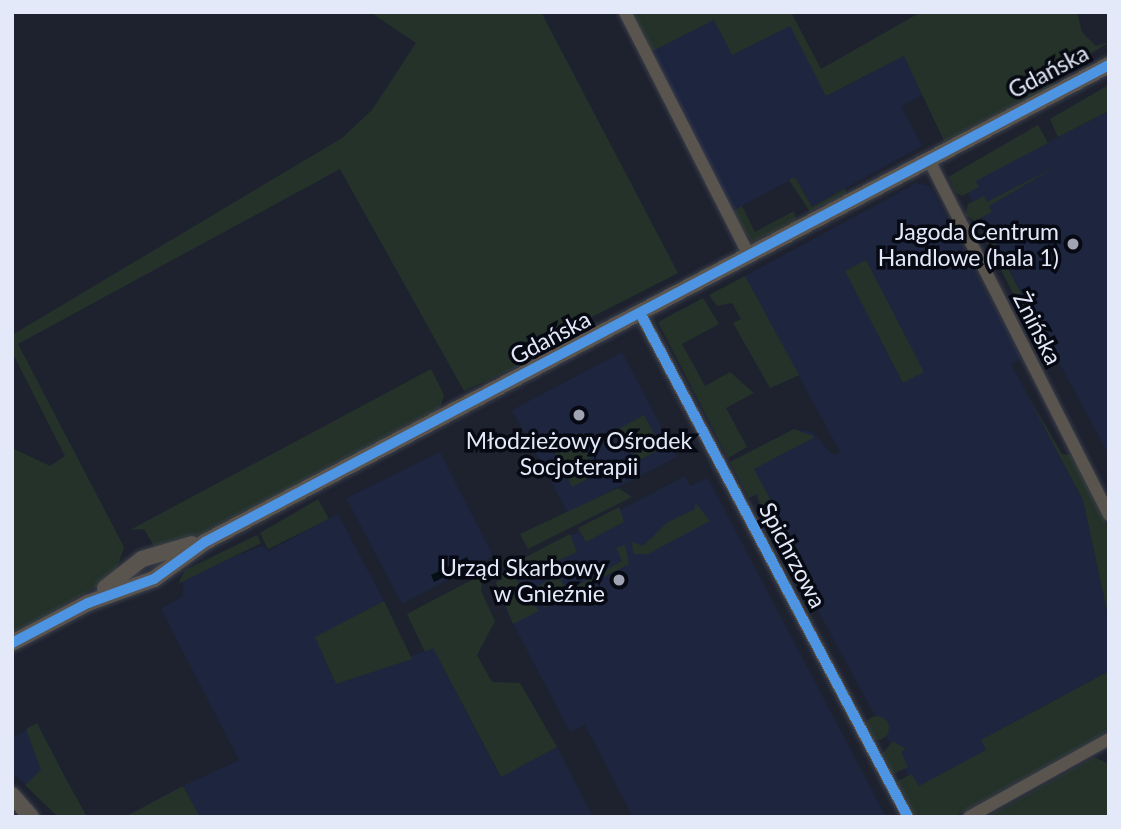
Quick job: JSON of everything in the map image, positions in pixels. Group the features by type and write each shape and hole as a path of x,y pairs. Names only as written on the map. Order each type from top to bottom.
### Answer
{"street":[{"path":"625,12 749,255"},
{"name":"Gdańska","path":"12,643 88,603 152,577 205,542 1109,65"},
{"name":"Żnińska","path":"929,160 1109,515"},
{"name":"Spichrzowa","path":"640,313 908,817"},
{"name":"Gdańska","path":"88,603 145,562 205,542"},
{"path":"145,562 152,577"},
{"path":"969,817 1109,739"},
{"path":"12,795 31,817"}],"shaded area":[{"path":"714,20 790,26 827,96 904,56 924,94 901,106 922,146 812,207 795,177 731,212 649,53"},
{"path":"1109,111 1109,455 964,186"},
{"path":"916,183 930,186 1021,358 1011,364 1083,500 1109,620 1109,671 990,735 996,750 917,793 736,459 794,429 812,432 833,455 840,452 745,276"},
{"path":"622,352 677,457 568,513 512,410"},
{"path":"440,452 493,556 402,604 346,498"},
{"path":"685,476 690,486 707,478 713,488 886,817 633,817 585,725 570,732 498,595 499,573"},
{"path":"338,514 384,601 316,637 336,684 433,648 500,776 557,747 593,817 200,817 183,786 239,760 161,609 183,596 183,577 262,546 269,551"},
{"path":"467,557 470,564 434,582 431,575"},
{"path":"37,723 66,779 39,795 12,773 12,738"}],"green space":[{"path":"370,12 541,12 678,273 564,331 543,355 464,391 340,169 18,344 124,547 114,577 12,635 12,448 50,466 65,456 12,352 12,335 342,138 372,110 416,43"},
{"path":"628,12 791,12 821,69 921,12 1077,12 1082,32 1096,46 1109,42 1052,78 1053,87 945,143 904,56 826,96 790,26 732,55 714,20 649,53"},
{"path":"1107,86 1109,111 1058,137 1050,119"},
{"path":"1038,125 1048,143 976,181 979,187 962,196 956,193 948,177"},
{"path":"1059,165 989,206 992,212 975,221 965,215 968,204 984,196 987,202"},
{"path":"795,177 812,207 845,188 846,195 810,212 789,180"},
{"path":"742,206 755,232 794,211 797,222 752,242 731,212"},
{"path":"992,224 999,229 990,234 1034,318 1027,322 1018,318 1024,314 985,239 977,237"},
{"path":"866,260 924,372 903,383 845,271"},
{"path":"745,276 799,375 770,388 733,323 741,319 732,303 717,306 709,295"},
{"path":"703,298 719,324 682,344 705,386 730,372 754,393 726,408 747,447 728,458 658,322"},
{"path":"431,369 444,395 440,409 213,531 155,548 144,529 130,530"},
{"path":"1024,389 1062,454 1074,455 1109,530 1109,620 1083,500"},
{"path":"644,415 662,448 638,461 620,428"},
{"path":"794,429 815,437 754,469 799,552 789,558 789,568 769,537 757,494 749,498 730,462"},
{"path":"576,433 599,473 572,487 551,446"},
{"path":"618,488 632,497 528,549 520,534"},
{"path":"318,499 329,519 268,549 260,533"},
{"path":"695,502 710,521 648,554 633,554 632,542 643,546 668,522 695,509"},
{"path":"619,507 624,522 586,542 578,528"},
{"path":"570,534 577,552 524,576 520,560"},
{"path":"257,535 261,543 178,584 185,570"},
{"path":"625,545 629,564 544,608 534,588 558,575 567,591 622,561 616,548"},
{"path":"500,565 483,575 481,591 495,621 477,655 492,682 520,683 557,747 501,777 433,648 425,652 407,614"},
{"path":"508,567 539,611 513,624 496,583"},
{"path":"384,601 412,659 336,684 315,637"},
{"path":"1109,671 1109,729 1099,737 954,817 915,817 897,781 912,774 919,786 986,750 981,740"},
{"path":"877,716 886,719 889,728 886,737 877,740 868,737 865,728 868,719"},
{"path":"37,723 87,817 58,817 25,785 41,770 26,729"},
{"path":"893,741 906,749 901,752 908,767 893,774 882,754"},
{"path":"1094,757 1109,764 1109,817 987,817"},
{"path":"183,786 200,817 124,817 136,811"}],"cycle path":[{"path":"12,643 88,603 154,579 205,542 1109,65"},
{"path":"640,313 908,817"}],"place":[{"name":"Jagoda Centrum Handlowe (hala 1)","path":"1073,244"},
{"name":"Młodzieżowy Ośrodek Socjoterapii","path":"579,415"},
{"name":"Urząd Skarbowy w Gnieźnie","path":"619,580"}]}
